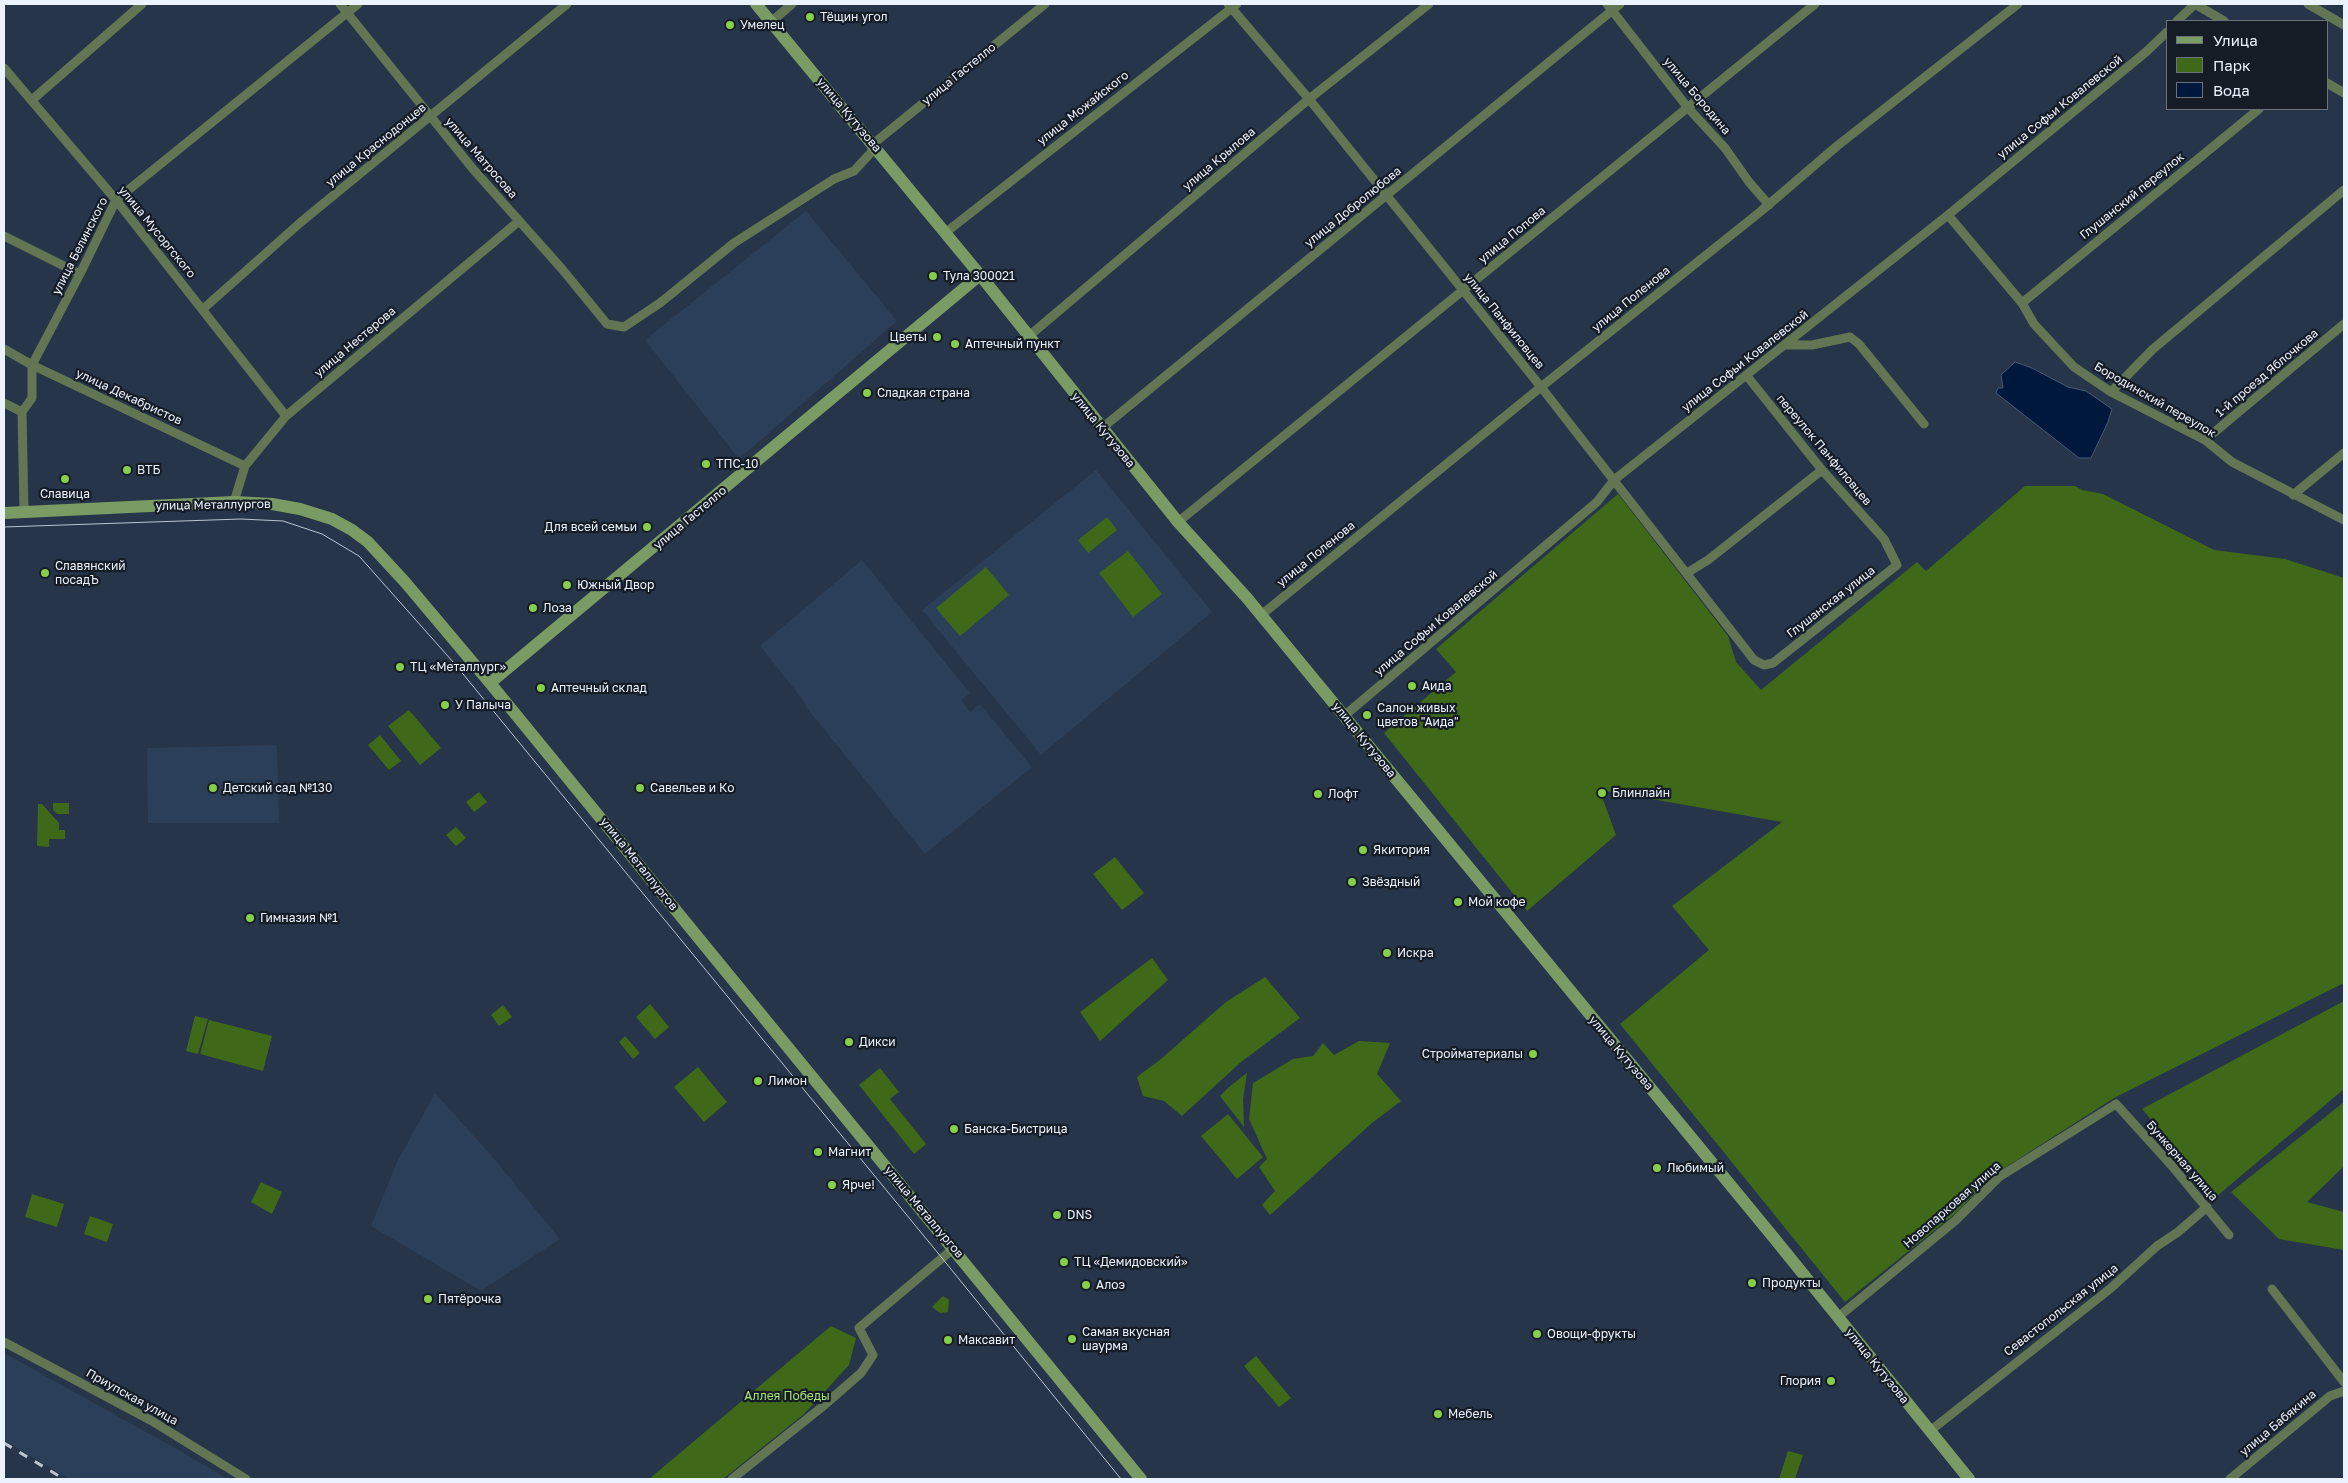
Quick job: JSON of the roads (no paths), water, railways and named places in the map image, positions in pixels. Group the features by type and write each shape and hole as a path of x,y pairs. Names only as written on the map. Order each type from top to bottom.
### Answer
{"main road":[{"name":"улица Кутузова","path":"756,4 980,275 1178,522 1247,598 1774,1238 1969,1479"},
{"name":"улица Гастелло","path":"490,683 980,275"},
{"name":"улица Металлургов","path":"4,513 234,502 272,504 300,509 332,519 368,542 405,582 490,683 1141,1479"}],"street":[{"path":"32,100 142,4"},
{"name":"улица Матросова","path":"340,4 430,117 607,324"},
{"name":"улица Белинского","path":"24,512 22,412 32,398 32,365 116,200 358,4"},
{"name":"улица Краснодонцев","path":"203,309 301,222 568,4"},
{"path":"771,22 792,4"},
{"name":"улица Гастелло","path":"607,324 624,327 660,303 734,243 834,179 854,171 874,146 1045,4"},
{"name":"улица Крылова","path":"1028,336 1309,99 1429,4"},
{"name":"улица Добролюбова","path":"1102,428 1386,196 1610,7 1620,4"},
{"name":"улица Попова","path":"1178,522 1815,4"},
{"name":"улица Поленова","path":"1260,616 1769,204 1837,146 2018,4"},
{"path":"2178,20 2195,4 2222,20"},
{"path":"2308,4 2344,25"},
{"name":"улица Панфиловцев","path":"1232,5 1541,387 1754,660"},
{"name":"улица Можайского","path":"945,233 1232,5"},
{"name":"улица Бородина","path":"1610,7 1688,108 1725,148 1749,182 1769,204"},
{"name":"улица Софьи Ковалевской","path":"1344,716 1597,502 1614,480 1948,215 2146,52 2166,33"},
{"name":"улица Мусоргского","path":"4,68 116,200 286,416"},
{"path":"2328,84 2344,93"},
{"name":"Глушанский переулок","path":"2022,304 2258,110"},
{"path":"2111,392 2153,349 2344,190"},
{"name":"Бородинский переулок","path":"1948,215 2022,304 2034,324 2074,367 2111,392 2205,440 2232,462 2344,520"},
{"name":"улица Нестерова","path":"234,502 245,466 286,416 519,221"},
{"path":"4,236 80,274"},
{"name":"1-й проезд Яблочкова","path":"2205,440 2344,324"},
{"path":"1786,345 1812,346 1850,337 1859,344 1924,424"},
{"name":"улица Декабристов","path":"4,349 32,365 245,466"},
{"name":"переулок Панфиловцев","path":"1746,376 1822,470 1884,539"},
{"path":"4,403 22,412"},
{"path":"2293,495 2344,453"},
{"path":"1687,573 1708,560 1822,470"},
{"name":"Глушанская улица","path":"1754,660 1764,666 1773,663 1897,565 1884,539"},
{"name":"Новопарковая улица","path":"1837,1318 1956,1220 1999,1177 2116,1104"},
{"name":"Бункерная улица","path":"2116,1104 2207,1207 2229,1235"},
{"name":"Севастопольская улица","path":"1930,1431 2111,1288 2157,1246 2178,1232 2207,1207"},
{"path":"732,1479 822,1407 861,1373 873,1355 859,1328 954,1248"},
{"path":"2272,1289 2344,1382"},
{"name":"Приупская улица","path":"4,1342 152,1421 246,1479"},
{"name":"улица Бабякина","path":"2230,1479 2330,1396 2344,1391"}],"water":[{"path":"2015,362 2032,368 2068,387 2086,391 2112,409 2091,458 2079,458 1996,393 1998,388 2003,388 2001,375"}],"tram line":[{"path":"4,527 241,519 283,521 322,534 359,556 454,663 1121,1479"}],"railway":[{"path":"4,1443 64,1479"}],"place":[{"name":"Тёщин угол","path":"810,17"},
{"name":"Умелец","path":"730,25"},
{"name":"Тула 300021","path":"933,276"},
{"name":"Цветы","path":"937,337"},
{"name":"Аптечный пункт","path":"955,344"},
{"name":"Сладкая страна","path":"867,393"},
{"name":"ТПС-10","path":"706,464"},
{"name":"ВТБ","path":"127,470"},
{"name":"Славица","path":"65,479"},
{"name":"Для всей семьи","path":"647,527"},
{"name":"Славянский посадЪ","path":"45,573"},
{"name":"Южный Двор","path":"567,585"},
{"name":"Лоза","path":"533,608"},
{"name":"ТЦ «Металлург»","path":"400,667"},
{"name":"Аида","path":"1412,686"},
{"name":"Аптечный склад","path":"541,688"},
{"name":"У Палыча","path":"445,705"},
{"name":"Салон живых цветов \"Аида\"","path":"1367,715"},
{"name":"Детский сад №130","path":"213,788"},
{"name":"Савельев и Ко","path":"640,788"},
{"name":"Блинлайн","path":"1602,793"},
{"name":"Лофт","path":"1318,794"},
{"name":"Якитория","path":"1363,850"},
{"name":"Звёздный","path":"1352,882"},
{"name":"Мой кофе","path":"1458,902"},
{"name":"Гимназия №1","path":"250,918"},
{"name":"Искра","path":"1387,953"},
{"name":"Дикси","path":"849,1042"},
{"name":"Стройматериалы","path":"1533,1054"},
{"name":"Лимон","path":"758,1081"},
{"name":"Банска-Бистрица","path":"954,1129"},
{"name":"Магнит","path":"818,1152"},
{"name":"Любимый","path":"1657,1168"},
{"name":"Ярче!","path":"832,1185"},
{"name":"DNS","path":"1057,1215"},
{"name":"ТЦ «Демидовский»","path":"1064,1262"},
{"name":"Продукты","path":"1752,1283"},
{"name":"Алоэ","path":"1086,1285"},
{"name":"Пятёрочка","path":"428,1299"},
{"name":"Овощи-фрукты","path":"1537,1334"},
{"name":"Самая вкусная шаурма","path":"1072,1339"},
{"name":"Максавит","path":"948,1340"},
{"name":"Глория","path":"1831,1381"},
{"name":"Мебель","path":"1438,1414"}],"park label":[{"name":"Аллея Победы","path":"787,1396"}]}
